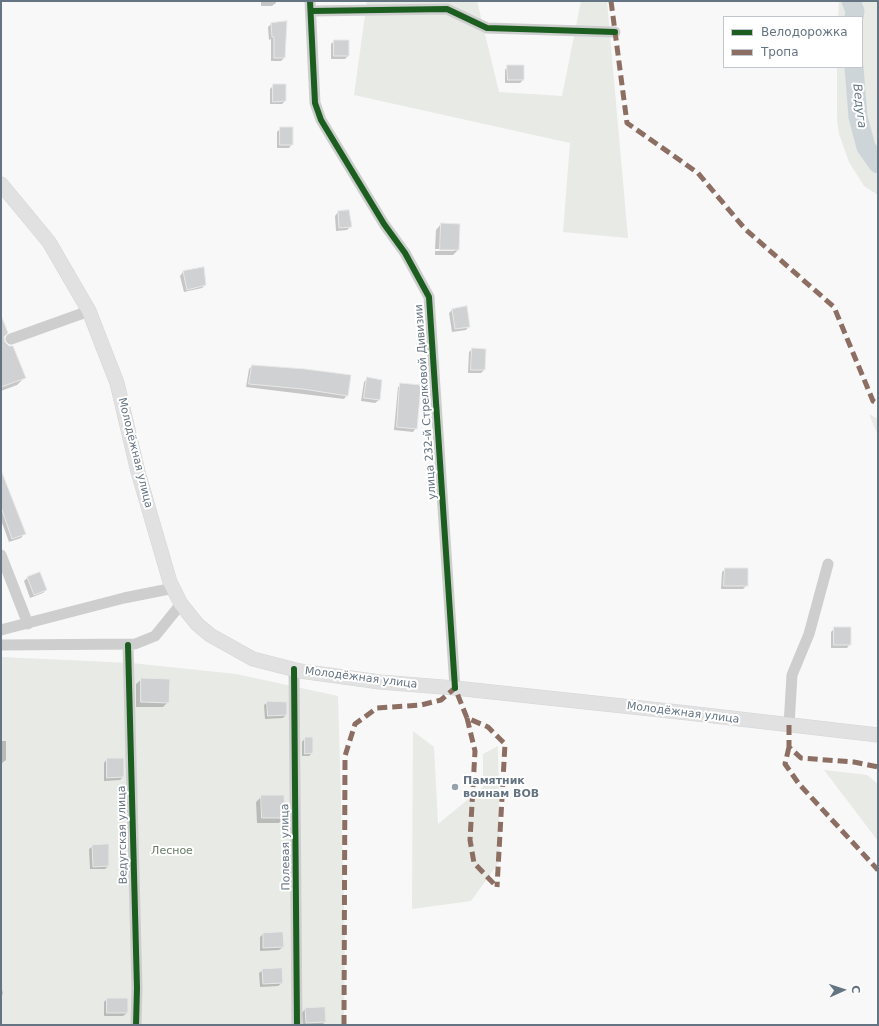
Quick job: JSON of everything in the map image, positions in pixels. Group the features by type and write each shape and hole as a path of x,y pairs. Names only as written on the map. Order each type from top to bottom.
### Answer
{"main road":[{"name":"Молодёжная улица","path":"1,184 49,242 89,311 117,383 144,494 160,551 181,604 197,624 210,635 253,659 294,669 380,682 455,688 878,735"}],"street":[{"path":"311,6 447,9 487,28 615,32"},
{"name":"улица 232-й Стрелковой Дивизии","path":"311,6 315,103 321,120 384,224 405,253 430,297 455,688"},
{"path":"11,339 89,311"},
{"path":"1,555 28,624"},
{"path":"789,726 792,675 810,634 828,564"},
{"path":"1,630 124,598 174,588"},
{"path":"1,645 135,644 155,636 181,604"},
{"name":"Ведугская улица","path":"128,644 137,988 136,1025"},
{"name":"Полевая улица","path":"294,669 297,1025"}],"green space":[{"path":"367,1 477,1 499,92 562,96 581,1 607,1 628,238 563,232 570,143 354,95"},
{"path":"839,1 878,1 878,195 864,186 849,162 839,134 837,119 837,68 863,68 863,16 838,16"},
{"path":"869,414 878,419 878,436"},
{"name":"Лесное","path":"1,657 131,663 236,674 338,696 345,940 344,1025 1,1025"},
{"path":"413,731 434,747 438,824 483,787 483,754 498,746 500,861 471,901 412,909"},
{"path":"824,770 867,775 878,784 878,841"}],"building":[{"path":"287,21 285,58 274,58 274,37 272,37 271,23"},
{"path":"334,40 349,40 349,56 334,56"},
{"path":"507,65 524,65 524,80 508,80"},
{"path":"273,84 286,84 286,101 273,102"},
{"path":"280,127 293,127 293,145 280,145"},
{"path":"349,210 352,227 339,228 338,211"},
{"path":"441,223 460,224 459,250 440,250"},
{"path":"204,267 206,285 187,290 183,271"},
{"path":"467,306 470,327 455,329 452,309"},
{"path":"1,315 8,333 4,337 5,342 9,346 13,346 26,378 1,387"},
{"path":"472,348 486,349 485,370 471,370"},
{"path":"252,365 305,369 351,375 348,396 303,389 249,384"},
{"path":"367,377 382,380 380,400 364,398"},
{"path":"400,383 421,385 417,429 397,427"},
{"path":"1,470 26,534 12,539 1,507"},
{"path":"725,568 748,568 748,586 724,586"},
{"path":"40,572 47,590 34,595 27,577"},
{"path":"834,627 851,627 851,645 834,645"},
{"path":"141,678 170,679 169,703 141,702"},
{"path":"267,701 287,702 287,715 268,716"},
{"path":"305,737 313,737 313,753 305,754"},
{"path":"107,758 124,758 124,777 107,778"},
{"path":"261,795 284,795 285,818 262,818"},
{"path":"109,844 109,866 93,867 92,845"},
{"path":"283,932 284,947 263,948 263,933"},
{"path":"282,968 283,983 263,984 262,969"},
{"path":"107,998 128,998 128,1013 107,1013"},
{"path":"325,1007 326,1022 306,1023 305,1008"}],"waterway":[{"name":"Ведуга","path":"851,1 855,11 854,16"},
{"name":"Ведуга","path":"854,68 858,117 866,147 878,164"}],"marked path":[{"path":"611,1 627,123 698,173 745,229 834,307 873,401 878,404"},
{"path":"344,1025 345,756 355,724 377,708 421,705 441,700 455,688 467,718 488,727 505,744 497,887"},
{"path":"467,718 475,751 470,840 474,863 497,887"},
{"path":"789,725 789,747 801,758 854,762 878,767"},
{"path":"789,747 785,764 799,784 878,870"}],"cycle path":[{"path":"310,1 315,103 321,120 384,224 405,253 429,297 455,688"},
{"path":"311,11 447,9 487,28 615,32"},
{"path":"128,645 137,988 136,1025"},
{"path":"294,669 297,1025"}],"place":[{"name":"Памятник воинам ВОВ","path":"455,787"}]}
